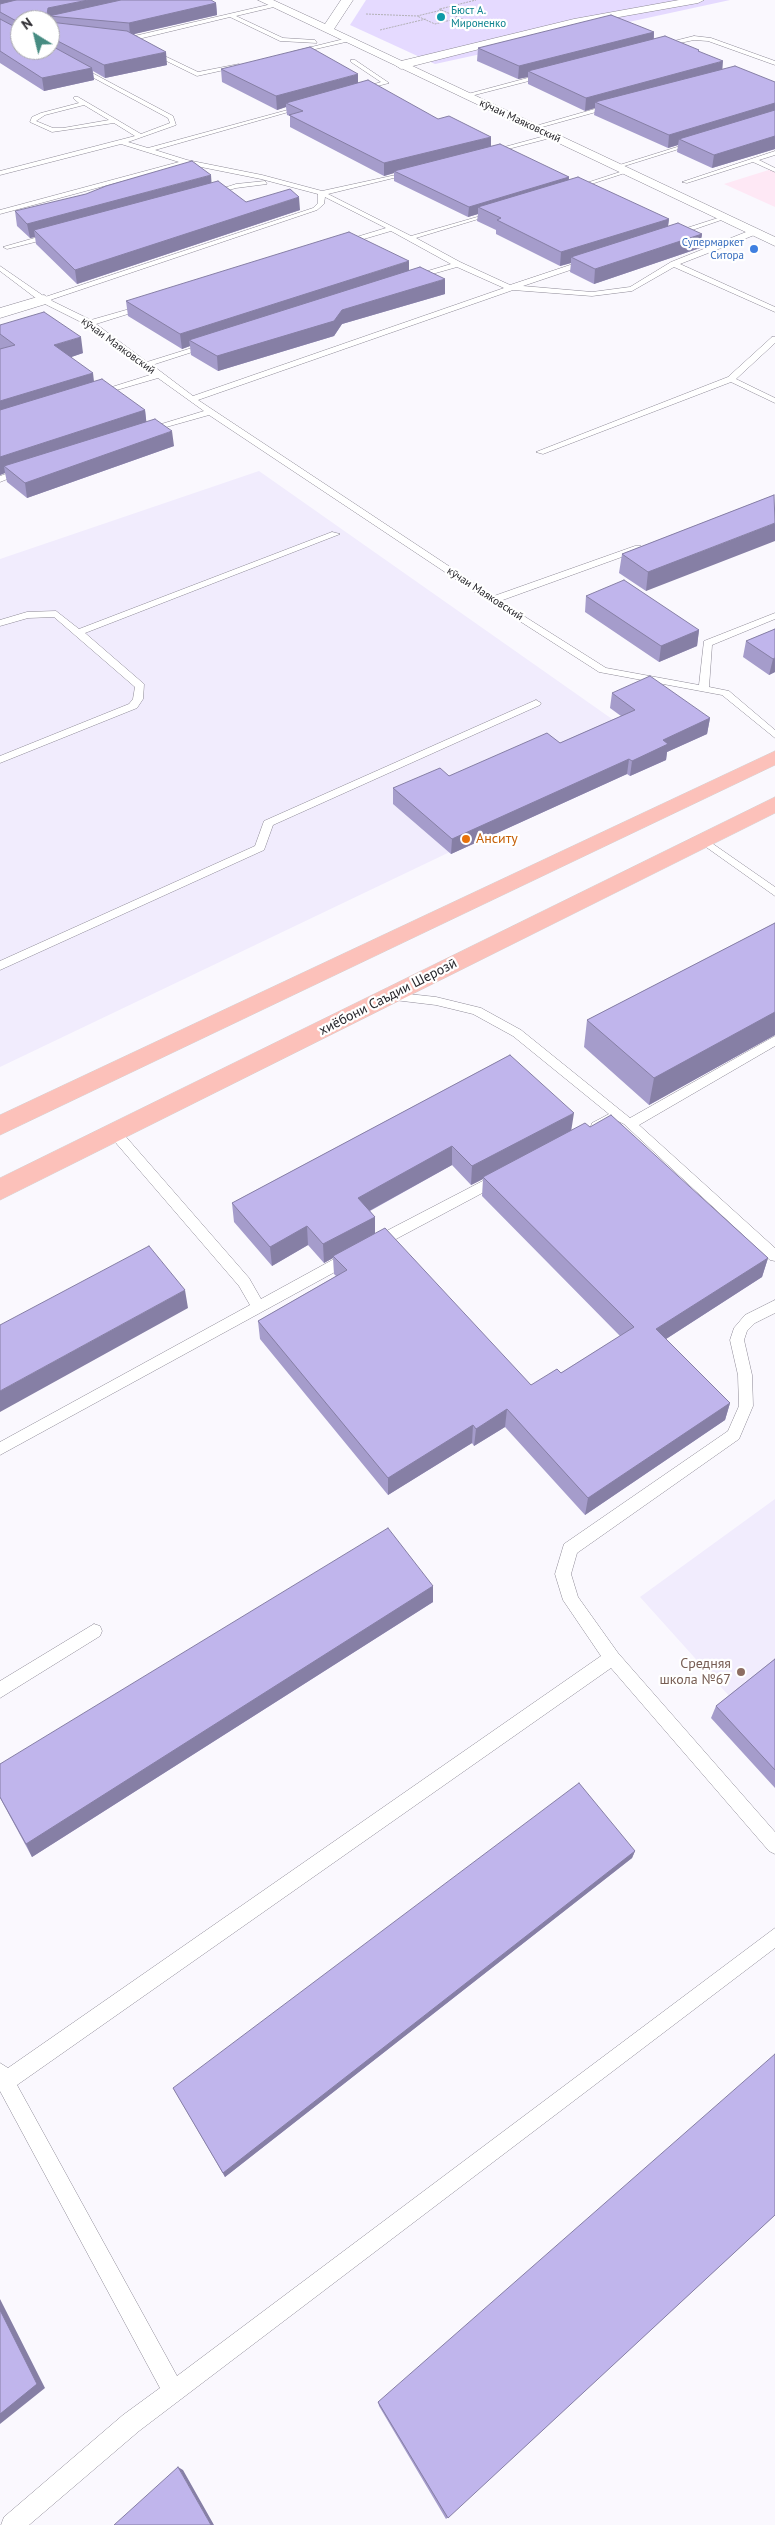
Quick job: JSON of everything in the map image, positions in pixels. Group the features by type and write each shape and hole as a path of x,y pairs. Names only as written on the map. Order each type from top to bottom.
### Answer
{"main road":[{"path":"0,1126 775,757"},
{"name":"хиёбони Саъдии Шерозӣ","path":"0,1190 775,804"}],"street":[{"path":"327,30 347,0"},
{"path":"401,65 574,22 698,0"},
{"name":"кӯчаи Маяковский","path":"270,3 775,242"},
{"path":"662,188 685,182"},
{"path":"0,312 44,300"}],"lane":[{"path":"111,37 130,39 232,16 270,3"},
{"path":"232,16 282,40 330,43"},
{"path":"653,47 694,38 709,39 775,63"},
{"path":"130,39 138,44"},
{"path":"282,55 346,39"},
{"path":"663,45 672,48"},
{"path":"146,48 197,74 244,64"},
{"path":"0,173 123,142 174,124 171,117 60,58"},
{"path":"354,61 386,83 356,92"},
{"path":"467,96 552,73"},
{"path":"76,98 140,136"},
{"path":"85,103 43,114 34,118 33,122 52,130 63,130 115,121"},
{"path":"535,127 621,104"},
{"path":"148,150 308,105"},
{"path":"480,154 552,136"},
{"path":"569,189 702,141"},
{"path":"123,142 186,162 279,182 322,194 410,238 456,264 509,287 592,294 632,289 674,264 754,232"},
{"path":"685,182 775,153"},
{"path":"753,160 775,170"},
{"path":"0,212 186,162"},
{"path":"322,194 422,170"},
{"path":"198,196 248,184 279,182"},
{"path":"44,300 315,209 320,204 322,194"},
{"path":"410,238 504,209"},
{"path":"667,236 723,218"},
{"path":"335,246 391,229"},
{"path":"7,247 64,232"},
{"path":"192,399 509,287 592,260"},
{"path":"409,280 456,264"},
{"path":"674,264 775,310"},
{"name":"кӯчаи Маяковский","path":"0,268 44,300 90,323 210,412 493,600 603,670 724,693 775,735"},
{"path":"90,323 156,303"},
{"path":"540,452 731,379 775,339"},
{"path":"145,365 220,340"},
{"path":"93,395 158,375"},
{"path":"731,379 775,401"},
{"path":"137,435 210,412"},
{"path":"0,479 36,467"},
{"path":"77,633 335,534"},
{"path":"493,600 648,545"},
{"path":"0,623 27,615 56,614 140,686 138,699 133,706 0,760"},
{"path":"704,689 708,643 775,616"},
{"path":"0,966 260,848 268,823 536,703"},
{"path":"704,840 775,892"},
{"path":"390,996 436,1001 477,1011 517,1033 630,1124 775,1256"},
{"path":"630,1124 775,1040"},
{"path":"583,1133 618,1115"},
{"path":"115,1133 244,1282 258,1306"},
{"path":"0,1449 258,1306 513,1171"},
{"path":"775,1306 750,1319 741,1328 737,1340 745,1375 746,1406 734,1435 570,1549 563,1574 571,1600 612,1658 775,1846"},
{"path":"0,1690 94,1631"},
{"path":"173,2390 3,2077 612,1658"},
{"path":"12,2525 131,2423 173,2390 775,1937"}],"path":[{"path":"439,9 476,0"},
{"path":"361,14 418,16 442,10"},
{"path":"418,16 435,24 460,18"},
{"path":"346,39 426,19"}],"shaded area":[{"path":"366,0 730,0 435,64 350,25"},
{"path":"775,168 775,207 724,184"},
{"path":"259,471 659,752 0,1067 0,559"},
{"name":"Средняя школа №67","path":"775,1499 775,1747 640,1597"}],"building":[{"path":"16,0 88,0 48,8 48,10 10,10 10,18 0,12 0,4"},
{"path":"121,0 211,0 216,3 129,23 60,17 60,14"},
{"path":"611,15 654,32 519,66 478,48"},
{"path":"0,19 10,24 10,57 0,51"},
{"path":"60,23 127,31 166,52 104,65 60,42"},
{"path":"665,36 723,61 586,98 528,71"},
{"path":"310,47 358,74 276,96 221,69"},
{"path":"60,50 92,68 42,78 14,60 60,60"},
{"path":"735,66 775,82 775,103 669,135 595,102"},
{"path":"368,80 438,119 449,116 491,137 384,163 289,115 303,111 286,103"},
{"path":"775,110 775,136 714,155 679,139"},
{"path":"500,144 569,177 469,207 394,171"},
{"path":"192,161 211,175 27,224 15,211 86,194 106,186"},
{"path":"578,177 669,219 561,252 497,220 501,218 478,207"},
{"path":"218,181 246,202 290,189 299,197 75,270 34,230"},
{"path":"678,223 702,234 595,269 571,257"},
{"path":"349,232 409,261 180,334 126,301"},
{"path":"420,267 445,279 342,310 334,321 217,356 189,340"},
{"path":"44,312 81,337 54,345 93,373 0,401 0,349 15,345 0,334 0,325"},
{"path":"102,379 145,410 0,457 0,410"},
{"path":"155,419 172,431 25,483 4,466"},
{"path":"774,495 775,523 648,572 622,554"},
{"path":"624,580 699,630 661,646 586,596"},
{"path":"775,629 775,658 773,659 746,641"},
{"path":"650,676 710,718 663,740 668,744 632,761 629,759 452,839 393,788 440,768 449,776 547,733 560,743 635,710 612,693"},
{"path":"775,923 775,1012 654,1078 587,1020"},
{"path":"510,1055 574,1113 472,1166 452,1146 358,1198 375,1217 323,1244 307,1226 270,1247 232,1203"},
{"path":"611,1115 768,1258 656,1329 730,1403 588,1498 507,1409 476,1429 473,1425 388,1478 258,1321 347,1270 333,1256 385,1228 531,1385 557,1369 561,1373 634,1327 483,1177 585,1123 590,1127"},
{"path":"149,1246 185,1290 0,1391 0,1325"},
{"path":"388,1528 433,1586 26,1844 0,1797 0,1764"},
{"path":"775,1659 775,1770 716,1706"},
{"path":"579,1783 635,1851 223,2173 173,2088"},
{"path":"775,2054 775,2215 448,2518 378,2402"},
{"path":"0,2310 37,2384 0,2414"},
{"path":"178,2467 211,2525 114,2525"}],"place":[{"name":"Бюст А. Мироненко","path":"441,17"},
{"name":"Супермаркет Ситора","path":"754,249"},
{"name":"Анситу","path":"466,839"},
{"name":"Средняя школа №67","path":"741,1672"}]}
